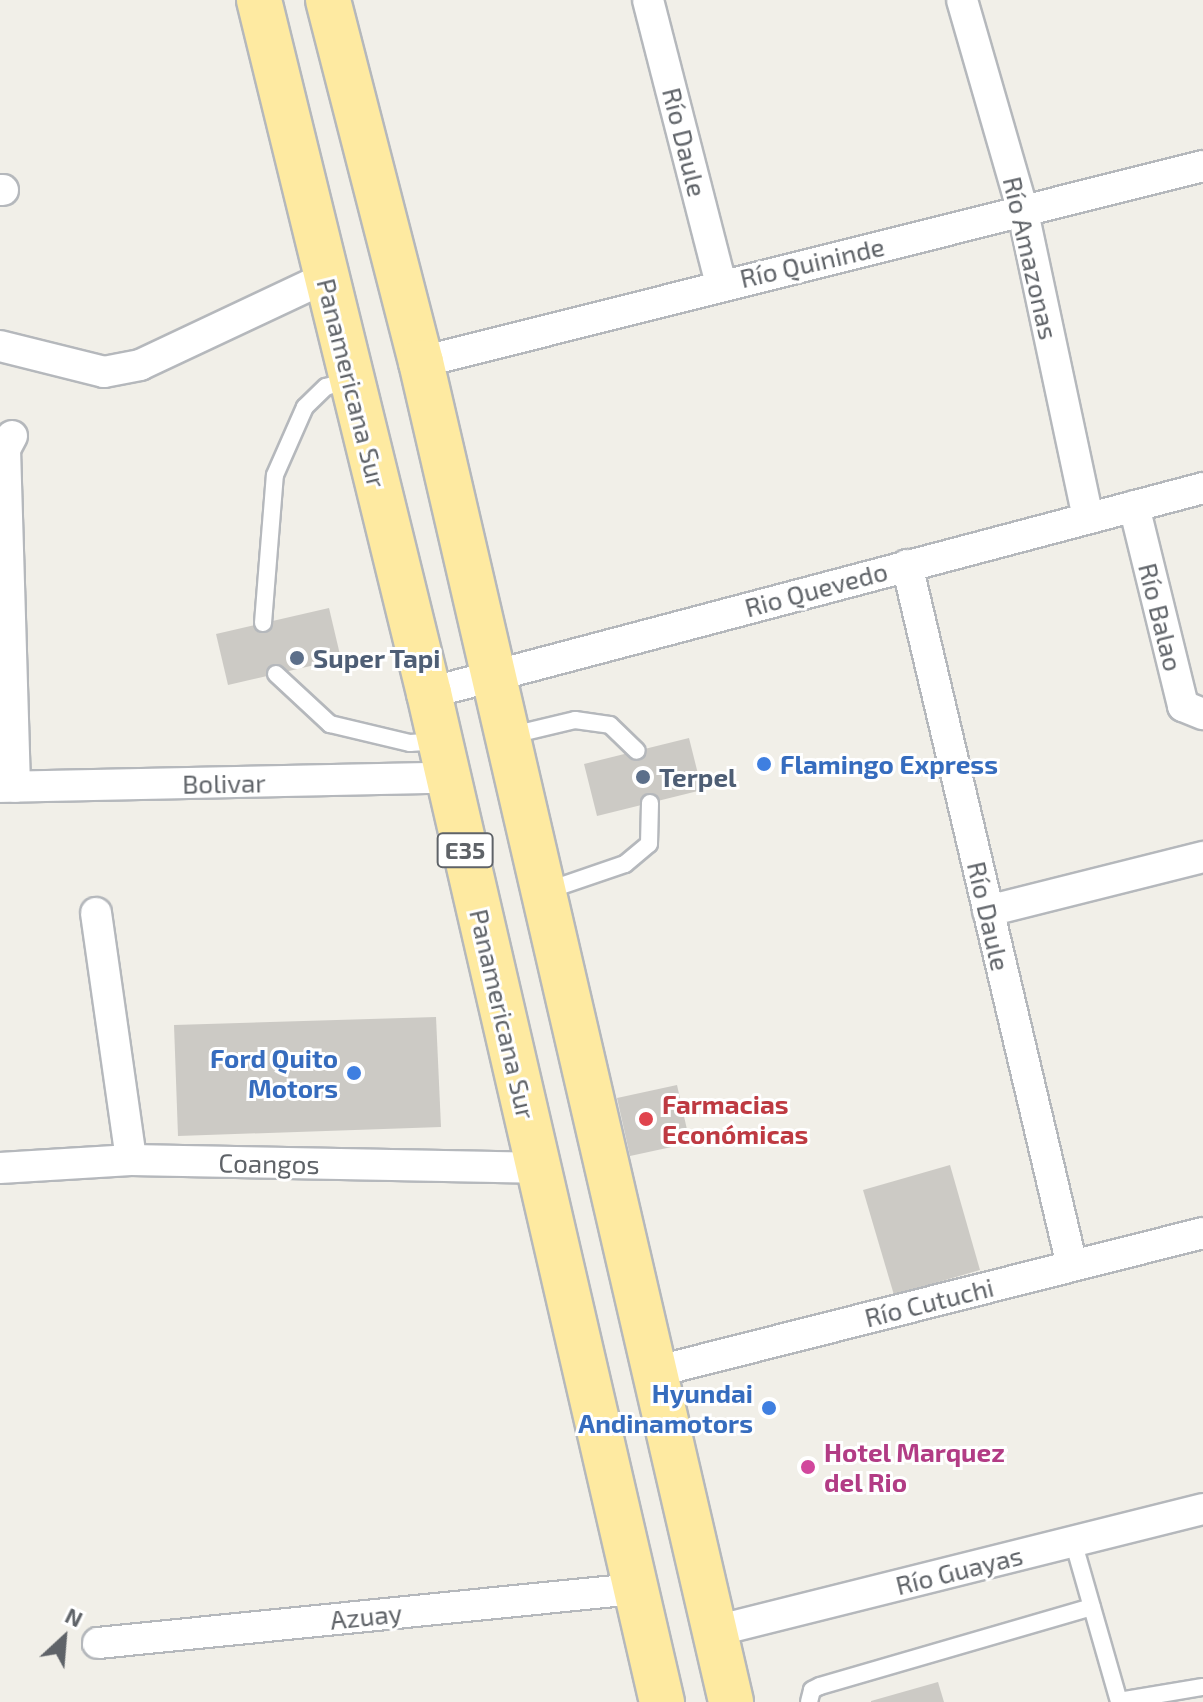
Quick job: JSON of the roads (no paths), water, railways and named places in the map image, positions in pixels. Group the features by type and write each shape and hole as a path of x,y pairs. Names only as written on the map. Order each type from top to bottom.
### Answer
{"highway":[{"name":"Panamericana Sur","path":"259,0 429,693 662,1702"},
{"name":"E35","path":"328,0 421,362 731,1702"}],"street":[{"name":"Río Daule","path":"648,0 721,284"},
{"name":"Río Amazonas","path":"962,0 1023,212 1088,518"},
{"name":"Río Quininde","path":"421,362 721,284 1203,166"},
{"path":"0,346 104,372 140,365 325,278"},
{"path":"7,787 5,449 12,436"},
{"name":"Rio Quevedo","path":"429,693 1203,488"},
{"name":"Río Balao","path":"1134,506 1183,706 1203,714"},
{"name":"Río Daule","path":"907,565 1072,1266"},
{"name":"Bolivar","path":"7,787 444,760"},
{"path":"988,911 1203,857"},
{"path":"96,913 131,1160"},
{"name":"Coangos","path":"0,1168 131,1160 538,1168"},
{"name":"Río Cutuchi","path":"654,1372 1203,1233"},
{"name":"Río Guayas","path":"715,1631 1203,1509"},
{"name":"Azuay","path":"98,1643 634,1589"}],"lane":[{"path":"263,623 275,475 305,407 326,387 352,379"},
{"path":"276,674 330,724 410,743 444,760"},
{"path":"508,736 575,720 610,725 637,751"},
{"path":"544,891 625,864 649,844 650,803"},
{"path":"1073,1541 1120,1701 1203,1687"},
{"path":"809,1702 812,1690 820,1686 1092,1607"}],"place":[{"name":"Super Tapi","path":"297,658"},
{"name":"Flamingo Express","path":"764,764"},
{"name":"Terpel","path":"643,777"},
{"name":"Ford Quito Motors","path":"354,1073"},
{"name":"Farmacias Económicas","path":"646,1119"},
{"name":"Hyundai Andinamotors","path":"769,1408"},
{"name":"Hotel Marquez del Rio","path":"808,1467"}]}
